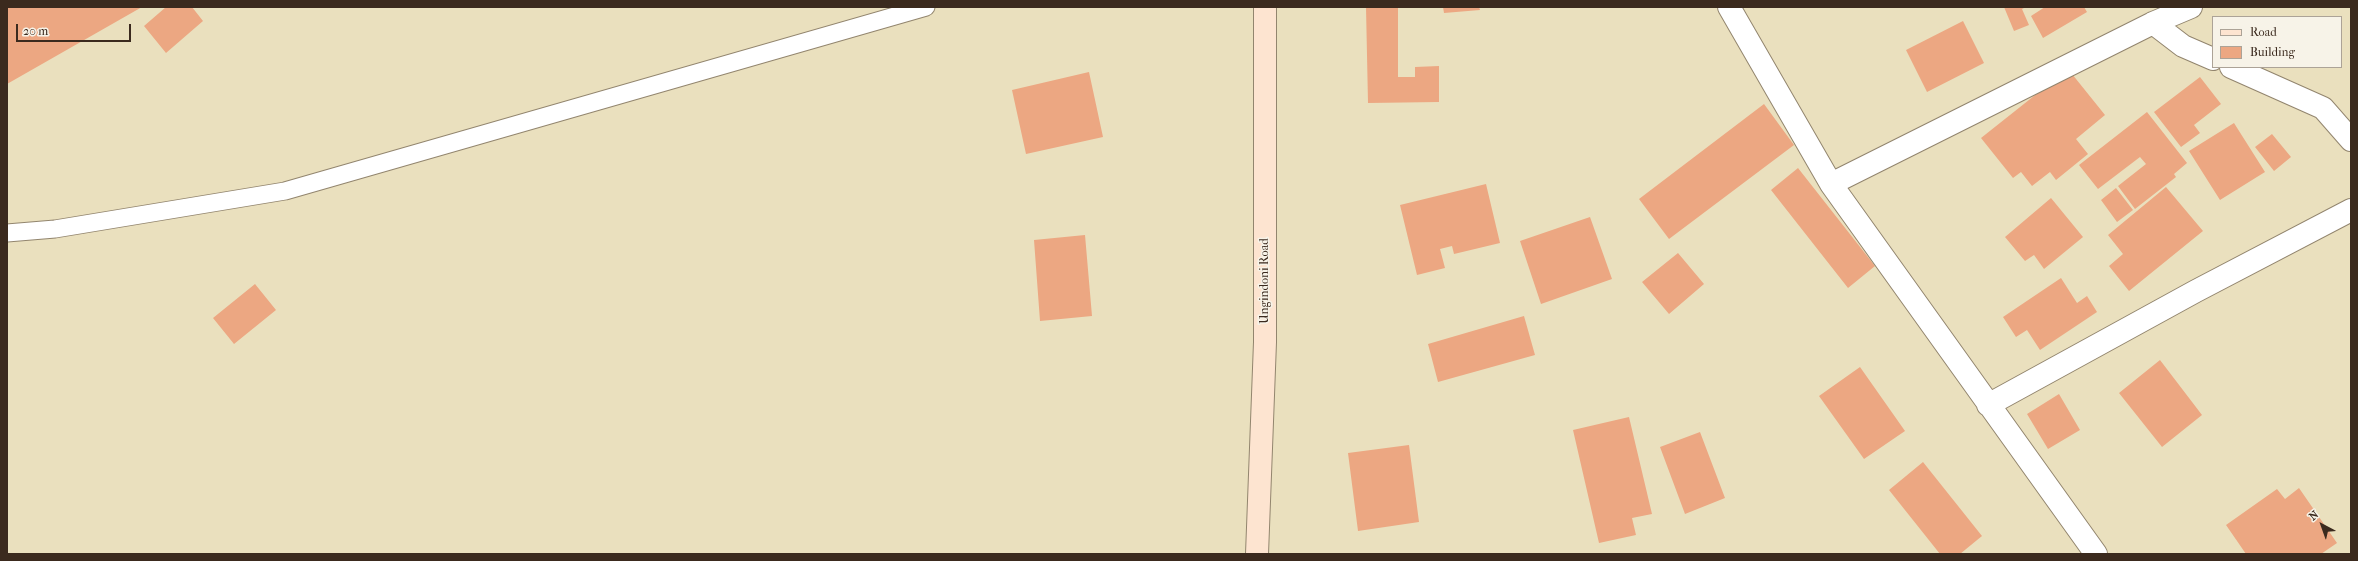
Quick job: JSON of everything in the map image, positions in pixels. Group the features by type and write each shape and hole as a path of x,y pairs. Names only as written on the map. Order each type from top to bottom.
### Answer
{"main road":[{"name":"Ungindoni Road","path":"1257,554 1265,342 1265,7"}],"street":[{"path":"1729,7 1831,184 2096,554"},
{"path":"1831,184 2153,23 2192,7"},
{"path":"2153,23 2182,46 2212,59"},
{"path":"2233,68 2323,108 2351,140"},
{"path":"1988,405 2196,291 2351,210"}],"lane":[{"path":"7,233 55,229 285,191 926,7"}],"building":[{"path":"7,7 142,7 7,84"},
{"path":"166,7 192,7 203,21 166,53 144,26"},
{"path":"1366,7 1398,7 1398,77 1415,77 1415,67 1439,66 1439,102 1368,103"},
{"path":"1443,7 1479,7 1480,10 1444,13"},
{"path":"2004,7 2026,7 2022,9 2029,25 2014,31"},
{"path":"2045,7 2084,7 2087,12 2043,38 2031,16"},
{"path":"1963,21 1984,63 1927,92 1906,50"},
{"path":"2068,69 2105,115 2076,139 2088,154 2056,180 2050,172 2032,186 2021,172 2013,178 1981,138"},
{"path":"1089,72 1103,137 1026,154 1012,90"},
{"path":"2200,77 2221,104 2194,125 2200,133 2181,147 2154,112"},
{"path":"1764,104 1794,145 1669,239 1639,199"},
{"path":"2147,112 2187,163 2174,174 2176,177 2135,209 2118,186 2146,164 2140,157 2098,189 2079,165"},
{"path":"2234,123 2265,172 2220,200 2189,151"},
{"path":"2272,134 2291,157 2274,171 2255,147"},
{"path":"1798,168 1875,266 1848,288 1771,190"},
{"path":"1486,184 1500,243 1454,254 1452,246 1440,249 1445,268 1417,275 1400,205"},
{"path":"2166,187 2203,231 2129,291 2109,266 2123,254 2108,235"},
{"path":"2116,188 2133,210 2117,222 2101,200"},
{"path":"2051,198 2083,237 2044,269 2034,255 2025,261 2005,237"},
{"path":"1590,217 1612,279 1541,304 1520,241"},
{"path":"1085,235 1092,316 1040,321 1034,240"},
{"path":"1678,253 1704,284 1669,314 1642,282"},
{"path":"2061,278 2077,303 2087,296 2097,312 2040,350 2027,330 2016,337 2003,317"},
{"path":"255,284 276,310 234,344 213,318"},
{"path":"1524,316 1535,355 1438,382 1428,344"},
{"path":"2160,360 2202,415 2162,447 2119,393"},
{"path":"1860,367 1905,431 1864,459 1819,396"},
{"path":"2059,394 2080,430 2048,449 2027,414"},
{"path":"1629,417 1652,514 1632,518 1636,535 1599,543 1573,430"},
{"path":"1700,432 1725,498 1685,514 1660,447"},
{"path":"1409,445 1419,522 1358,531 1348,453"},
{"path":"1923,462 1982,536 1960,554 1940,554 1889,490"},
{"path":"2299,488 2337,543 2321,554 2246,554 2226,525 2277,489 2285,499"}]}
